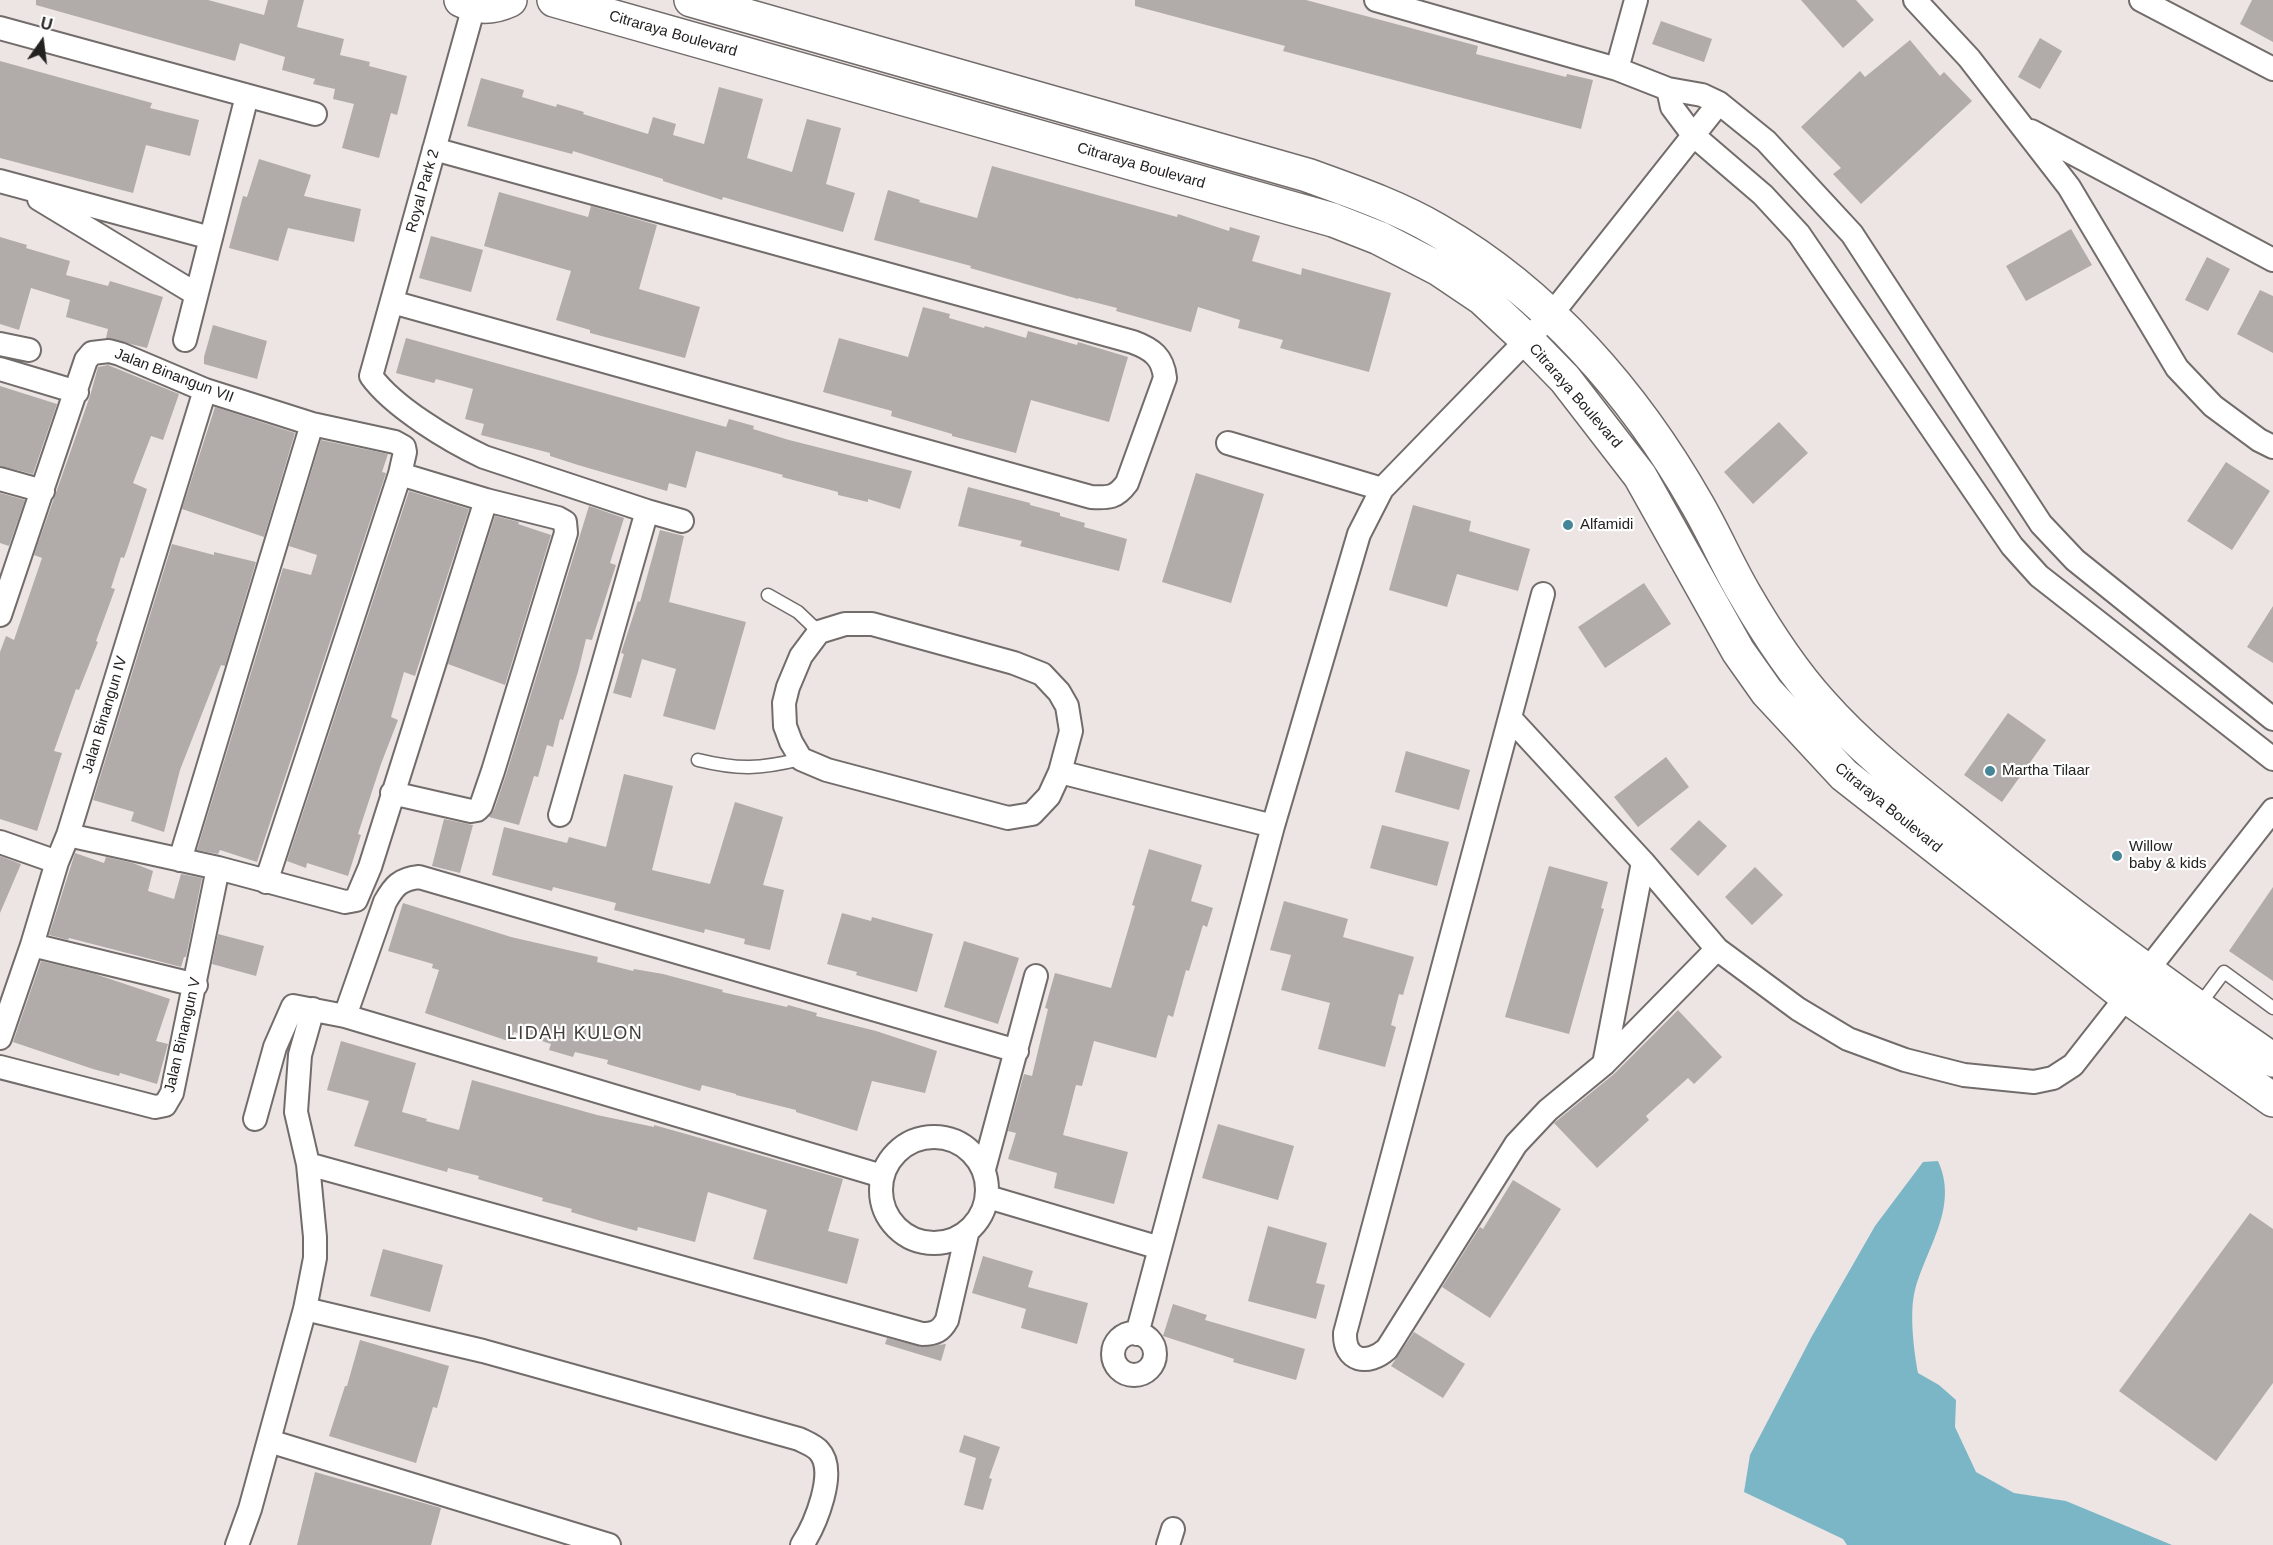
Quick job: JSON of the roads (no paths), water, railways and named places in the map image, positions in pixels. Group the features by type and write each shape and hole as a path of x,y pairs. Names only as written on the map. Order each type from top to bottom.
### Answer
{"main road":[{"path":"468,3 487,7 500,5 510,0"},
{"name":"Citraraya Boulevard","path":"554,0 1333,220 1379,238 1439,269 1482,297 1565,379 1640,476 1738,651 1767,692 1844,774 2126,996 2273,1100"},
{"name":"Citraraya Boulevard","path":"691,0 1307,175 1371,198 1435,228 1485,260 1551,315 1615,384 1661,444 1698,505 1743,592 1798,676 1823,705 1901,779 2020,875 2146,971 2273,1060"}],"street":[{"path":"1376,0 1617,69 1668,89 1702,95 1719,103 1766,141 1852,234 2041,524 2075,560 2273,719"},
{"path":"1617,69 1636,0"},
{"path":"1915,0 1969,58 2069,187 2177,368 2213,406 2259,440 2273,447"},
{"path":"2141,0 2273,69"},
{"name":"Royal Park 2","path":"468,3 434,149 371,376 386,393 461,446 484,457 647,511"},
{"path":"0,28 315,114"},
{"path":"1668,89 1672,107 1693,135 1762,195 1799,234 2012,546 2039,576 2273,759"},
{"path":"185,340 247,96"},
{"path":"1137,1334 1273,826 1359,534 1382,489 1551,315 1719,103"},
{"path":"2025,129 2273,260"},
{"path":"392,302 1101,498 1110,498 1120,493 1127,483 1165,378 1164,365 1156,354 1133,342 434,149"},
{"path":"9,184 211,238"},
{"path":"9,184 196,294"},
{"path":"0,344 29,350"},
{"name":"Jalan Binangun VII","path":"0,615 4,590 43,491 86,360 92,353 109,351 205,390 312,424 399,443 404,447 402,468"},
{"path":"0,369 77,392"},
{"name":"Jalan Binangun IV","path":"0,1038 57,862 68,835 205,390"},
{"path":"180,860 312,424"},
{"path":"1228,443 1382,489"},
{"path":"266,882 402,468 486,500 558,518 565,522 566,527 563,547 480,806 477,810 471,811 392,793"},
{"path":"0,479 43,491"},
{"path":"68,835 218,868 345,902 356,900 369,867 486,500"},
{"path":"560,815 647,511 682,521"},
{"path":"1543,594 1345,1333 1345,1346 1352,1355 1368,1360 1378,1357 1388,1349 1516,1144 1548,1110 1604,1064 1717,949"},
{"path":"845,624 872,624 1014,663 1042,674 1059,692 1067,706 1071,731 1060,772 1049,796 1032,814 1008,818 827,770 801,759 790,742 785,726 784,704 788,687 801,656 819,632 845,624"},
{"path":"1510,718 1643,862 1717,949 1798,1009 1848,1039 1905,1060 1964,1075 2034,1082 2054,1078 2073,1065 2273,810"},
{"path":"1060,772 1273,826"},
{"path":"0,842 57,862"},
{"path":"1604,1064 1643,862"},
{"name":"Jalan Binangun V","path":"0,1067 155,1107 165,1105 172,1093 196,985 218,868"},
{"path":"345,1016 385,902 394,886 405,878 419,877 1017,1051"},
{"path":"32,945 196,985"},
{"path":"984,1169 972,1151 953,1139 931,1136 909,1142 892,1156 882,1176 882,1202 894,1226 916,1240 942,1244 967,1233 981,1218 988,1197 984,1169 1036,976"},
{"path":"255,1119 275,1047 292,1006 345,1016 882,1176"},
{"path":"237,1545 250,1509 305,1309 315,1248 308,1164 296,1112 300,1055 313,1010"},
{"path":"308,1164 922,1334 931,1334 940,1330 947,1320 967,1233"},
{"path":"988,1197 1160,1248"},
{"path":"305,1309 483,1351 799,1439 819,1451 827,1465 818,1511 812,1529 802,1545"},
{"path":"269,1441 609,1545"}],"lane":[{"path":"768,595 798,612 819,632"},
{"path":"698,760 746,768 768,767 801,759"},
{"path":"2197,1008 2224,972 2273,1008"}],"water":[{"path":"1938,1161 1944,1178 1945,1194 1939,1226 1913,1299 1915,1354 1918,1373 1939,1385 1956,1400 1955,1427 1976,1472 2014,1493 2066,1501 2172,1545 1847,1545 1843,1539 1744,1492 1750,1455 1812,1336 1875,1226 1923,1162"}],"place":[{"name":"Alfamidi","path":"1568,525"},
{"name":"Martha Tilaar","path":"1990,771"},
{"name":"Willow baby & kids","path":"2117,856"}],"district":[{"name":"LIDAH KULON","path":"575,1034"}]}
